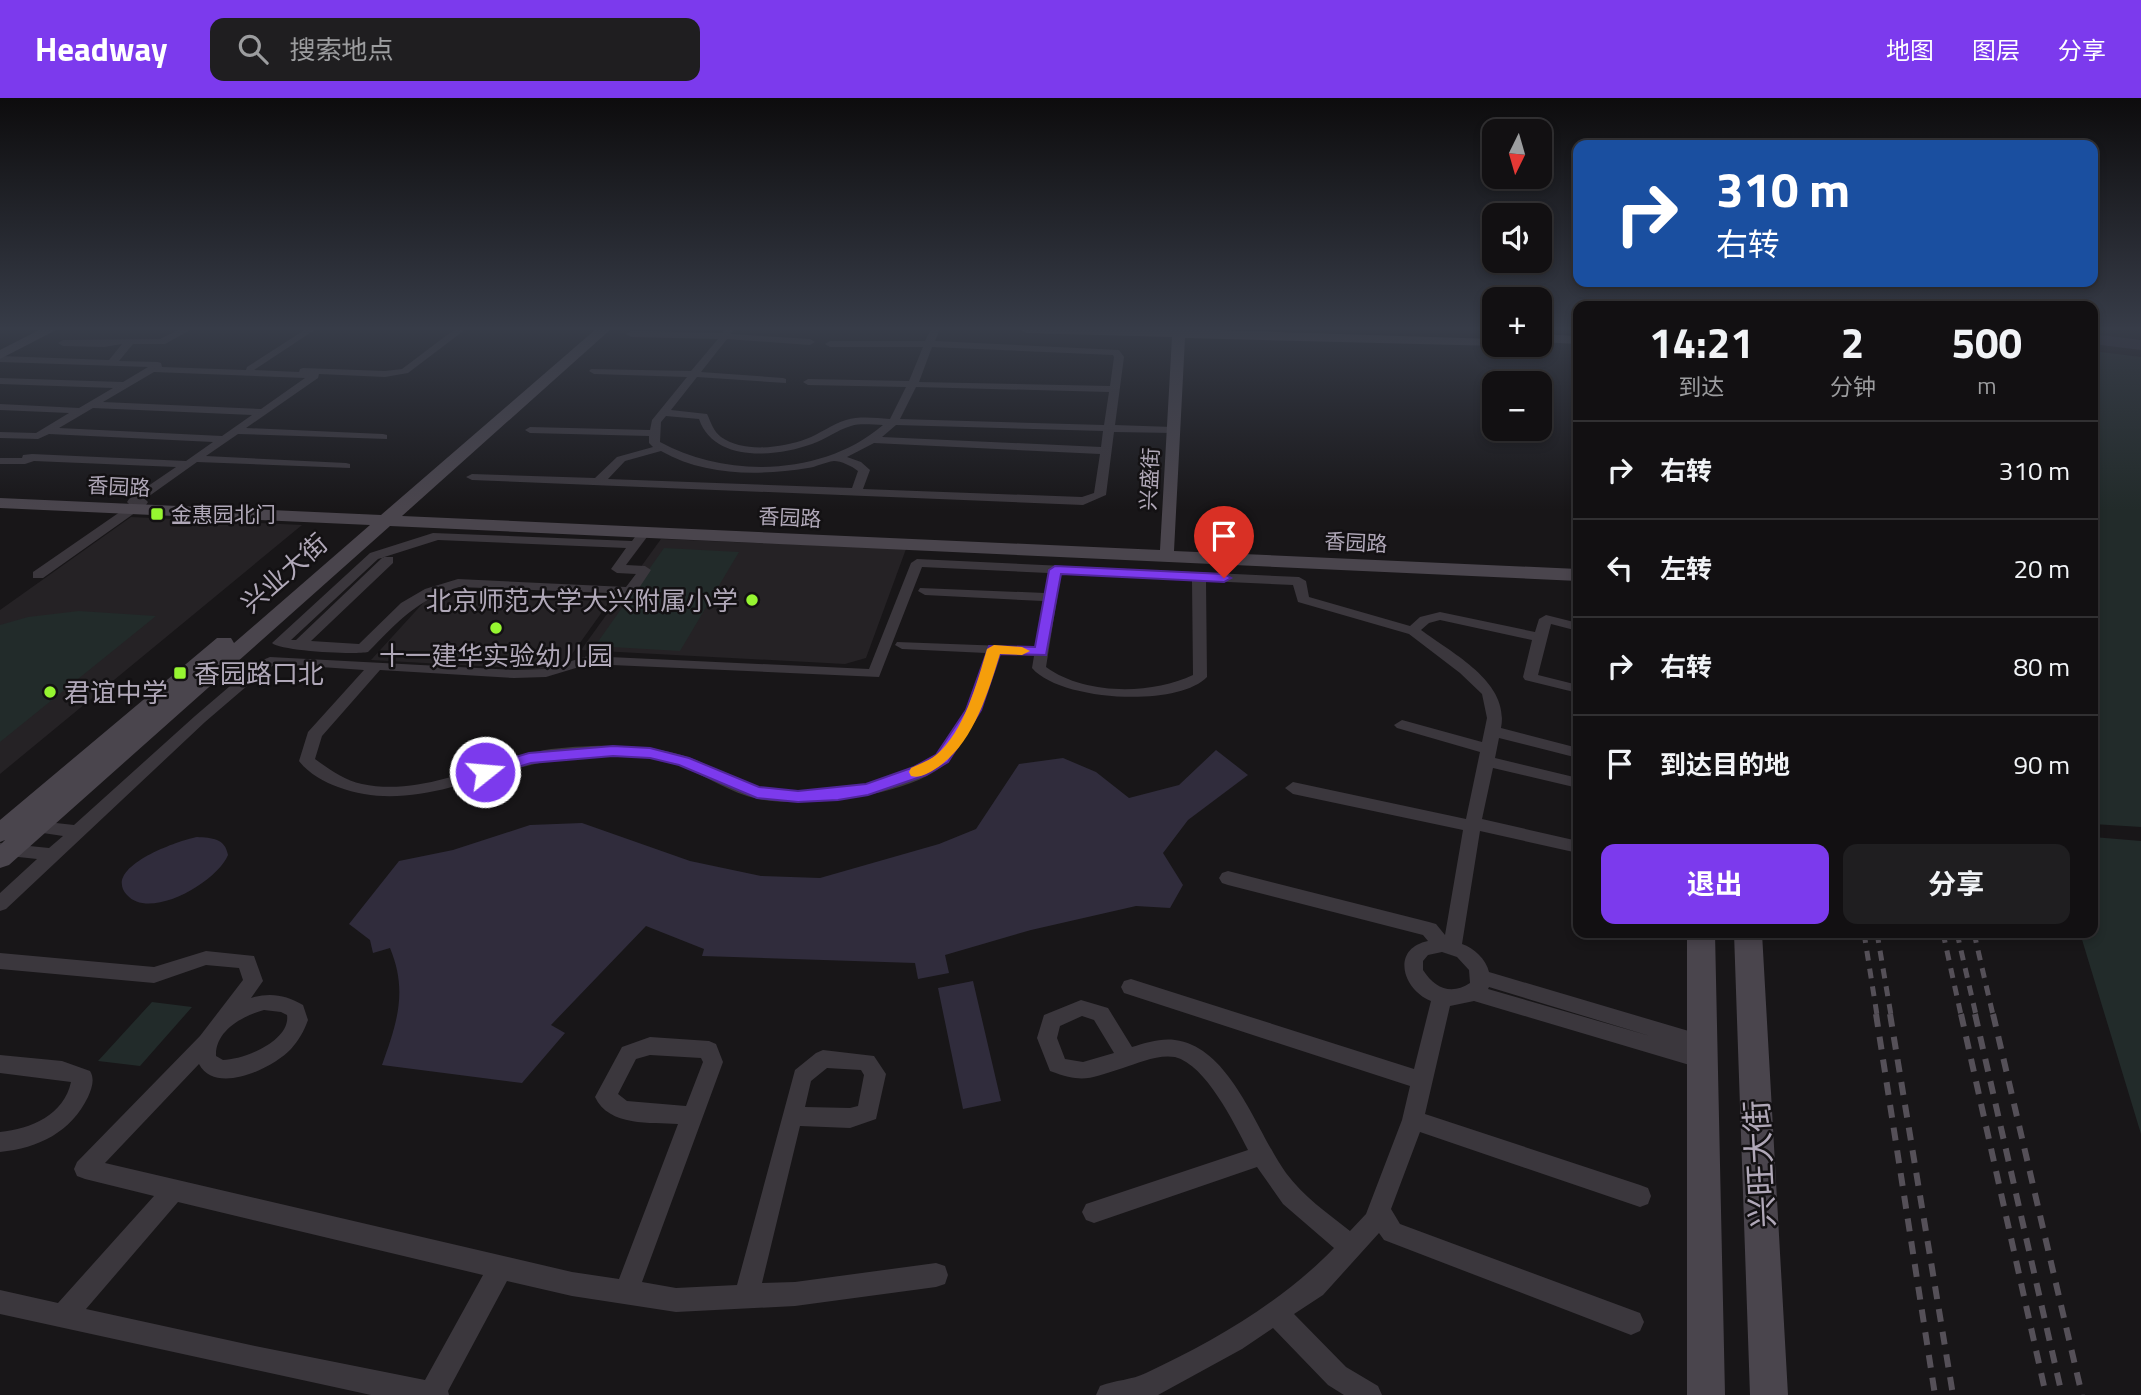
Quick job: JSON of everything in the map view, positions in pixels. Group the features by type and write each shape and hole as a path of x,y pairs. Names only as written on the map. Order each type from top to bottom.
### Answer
{"street":[{"path":"42,434 117,390"},
{"path":"38,575 191,462 295,390"},
{"name":"兴业大街","path":"4,843 36,827 525,390"},
{"name":"兴业大街","path":"4,843 341,542 380,517 532,390"},
{"path":"682,390 656,422 654,443 692,463 740,470 802,465 835,457 872,440 895,420 908,390"},
{"path":"472,477 1094,499 1100,495 1114,390"},
{"name":"兴盛街","path":"1167,548 1175,390"},
{"path":"92,405 262,412"},
{"path":"0,407 81,411"},
{"path":"663,413 703,416 705,428 711,437 748,450 802,444 827,434 845,422 895,420 1173,430"},
{"path":"530,430 653,433"},
{"path":"234,431 383,437"},
{"path":"42,434 54,437 25,455 346,466"},
{"path":"0,435 224,439"},
{"path":"872,440 1106,451"},
{"path":"598,482 621,459 660,448"},
{"path":"0,461 25,461 32,457"},
{"path":"835,457 857,464 864,470 856,492"},
{"name":"香园路","path":"0,496 380,517 1573,567"},
{"name":"香园路","path":"0,503 135,504 291,518 380,517 639,539 1573,575"},
{"path":"291,518 335,526 342,534 341,542"},
{"path":"437,536 639,539 617,569 645,570 630,591 458,583 430,592 406,606 363,649 279,643 374,556 437,536"},
{"path":"299,645 388,559"},
{"path":"0,904 200,719 263,665 275,660 514,674 546,674 588,660 874,674 917,563 1299,581 1303,599 1414,631 1465,670 1489,693 1495,718 1447,946"},
{"path":"1055,570 1039,668 1045,676 1069,685 1102,691 1136,692 1190,684 1200,677 1199,577"},
{"path":"925,591 1050,597"},
{"path":"1414,631 1416,625 1428,617 1440,616 1540,638"},
{"path":"1573,626 1546,619 1530,677 1573,688"},
{"path":"902,645 1041,652"},
{"path":"376,666 339,704 314,735 307,761 322,775 345,786 377,792 409,792 442,785 529,758 613,751 650,753 684,761 757,792 798,797 838,795 868,789 920,771 942,758 974,710 994,649"},
{"path":"1402,725 1486,755 1573,781"},
{"path":"1492,731 1573,752"},
{"path":"1293,788 1573,846"},
{"path":"36,827 79,832"},
{"path":"4,843 54,855"},
{"path":"1228,878 1429,929 1447,946 1473,960 1478,985"},
{"name":"兴旺大街","path":"1701,938 1706,1395"},
{"name":"兴旺大街","path":"1748,938 1769,1395"},
{"path":"1447,946 1422,948 1412,961 1412,969 1422,986 1442,997 1464,997 1478,985"},
{"path":"0,961 154,975 206,958 247,961 253,982 213,1033 85,1169 572,1284 676,1300 794,1294 936,1275"},
{"path":"1478,985 1702,1052"},
{"path":"1130,987 1422,1081"},
{"path":"1109,1395 1147,1387 1233,1340 1314,1286 1375,1221 1413,1120 1442,997"},
{"path":"626,1292 713,1062 709,1050 650,1046 629,1053 606,1097 622,1110 692,1116"},
{"path":"1128,1059 1159,1050 1180,1049 1199,1060 1226,1091 1277,1181 1351,1247"},
{"path":"0,1064 62,1070 83,1077 82,1092 70,1111 48,1128 19,1142 0,1142"},
{"path":"746,1297 792,1116"},
{"path":"1413,1120 1640,1196"},
{"path":"1094,1212 1262,1155"},
{"path":"63,1317 174,1190"},
{"path":"1379,1211 1392,1232 1631,1322"},
{"path":"0,1302 255,1359 434,1395 501,1267"},
{"path":"1275,1312 1337,1376 1369,1395"}],"shaded area":[{"path":"2098,390 2141,390 2141,827 2098,824"},
{"name":"君谊中学","path":"131,517 302,525 0,774 0,610"},
{"name":"北京师范大学大兴附属小学","path":"661,539 906,549 866,658 845,664 581,650"},
{"path":"664,548 739,552 680,651 595,646"},
{"name":"十一建华实验幼儿园","path":"455,589 612,598 572,654 549,670 371,660 424,602"},
{"path":"79,611 156,616 0,742 0,625 28,617"},
{"path":"1216,750 1248,775 1188,820 1163,853 1183,885 1170,908 1136,906 1031,930 945,955 949,973 918,979 915,963 702,956 704,949 646,926 551,1025 565,1033 522,1083 382,1065 398,1007 395,964 390,948 373,953 370,940 349,924 399,861 453,850 530,825 582,823 690,861 761,876 820,878 939,844 976,829 1019,764 1063,758 1096,772 1129,798 1179,785"},
{"path":"197,837 217,840 226,849 228,855 211,876 182,895 166,901 151,904 137,902 127,895 122,885 125,875 133,865 161,849"},
{"path":"2098,837 2141,841 2141,1134 2082,938 2098,938"},
{"path":"973,981 1001,1101 963,1109 938,988"},
{"path":"152,1002 192,1007 140,1066 98,1061"}],"railway":[{"path":"1865,938 1877,1015"},
{"path":"1878,938 1891,1015"},
{"path":"1944,938 1961,1015"},
{"path":"1958,938 1976,1015"},
{"path":"1975,938 1993,1015"},
{"path":"1876,1014 1935,1395"},
{"path":"1890,1014 1953,1395"},
{"path":"1961,1014 2046,1395"},
{"path":"1975,1014 2062,1395"},
{"path":"1993,1014 2082,1395"}],"slow traffic":[{"path":"917,772 942,758 966,725 980,695 994,649 1022,651"}],"place":[{"name":"金惠园北门","path":"157,514"},
{"name":"北京师范大学大兴附属小学","path":"752,600"},
{"name":"十一建华实验幼儿园","path":"496,628"},
{"name":"香园路口北","path":"180,673"},
{"name":"君谊中学","path":"50,692"}],"route":[{"path":"485,772 529,758 613,751 650,753 684,761 757,792 798,797 838,795 868,789 920,771 942,758 974,710 994,649 1041,652 1055,570 1224,578"}]}
